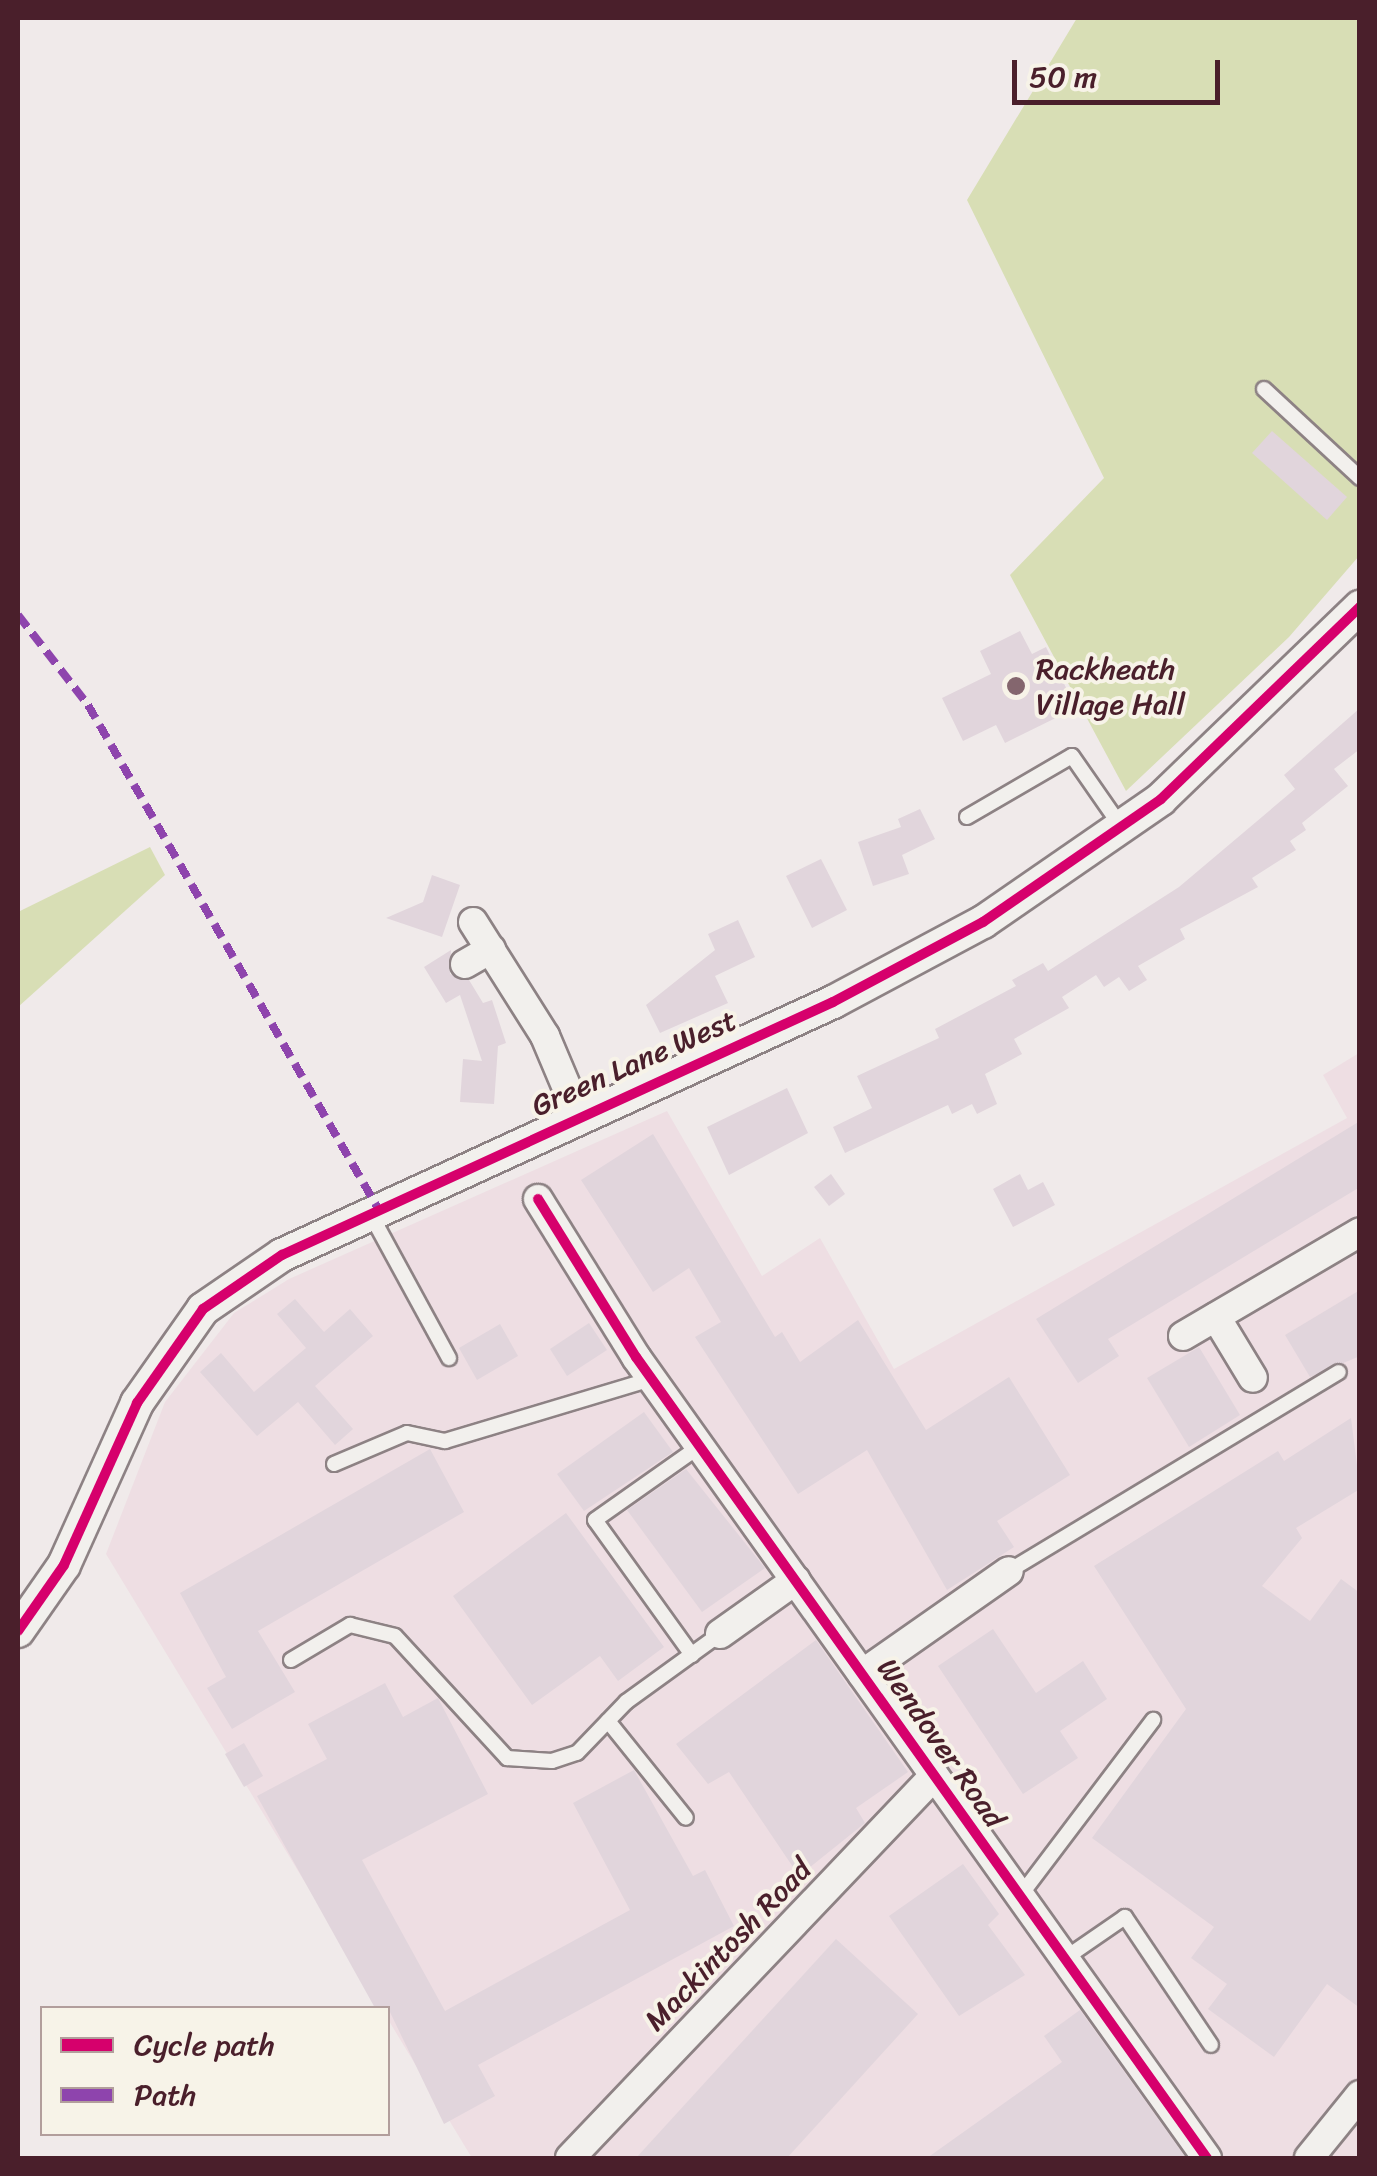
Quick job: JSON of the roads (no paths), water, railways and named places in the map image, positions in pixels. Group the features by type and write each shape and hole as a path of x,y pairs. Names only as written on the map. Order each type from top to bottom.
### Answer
{"street":[{"name":"Green Lane West","path":"18,1631 64,1565 137,1403 203,1309 282,1255 578,1114 850,993 983,922 1122,829 1226,743 1360,608"},
{"path":"474,922 545,1036 578,1114"},
{"path":"465,964 490,950"},
{"name":"Wendover Road","path":"538,1199 644,1368 1206,2158"},
{"path":"1183,1336 1360,1232"},
{"path":"1216,1317 1253,1378"},
{"path":"862,1674 1009,1571"},
{"path":"720,1634 796,1580"},
{"name":"Mackintosh Road","path":"570,2158 934,1776"},
{"path":"1309,2158 1360,2095"}],"lane":[{"path":"1264,389 1360,478"},
{"path":"967,817 1072,756 1122,829"},
{"path":"371,1214 449,1358"},
{"path":"334,1464 407,1433 445,1441 644,1368"},
{"path":"1009,1571 1339,1372"},
{"path":"692,1655 595,1520 700,1446"},
{"path":"291,1660 350,1625 395,1636 507,1758 577,1753 608,1721 720,1634"},
{"path":"1019,1897 1154,1720"},
{"path":"608,1721 686,1818"},
{"path":"1063,1959 1125,1917 1211,2045"}],"place":[{"name":"Rackheath Village Hall","path":"1016,686"}]}
